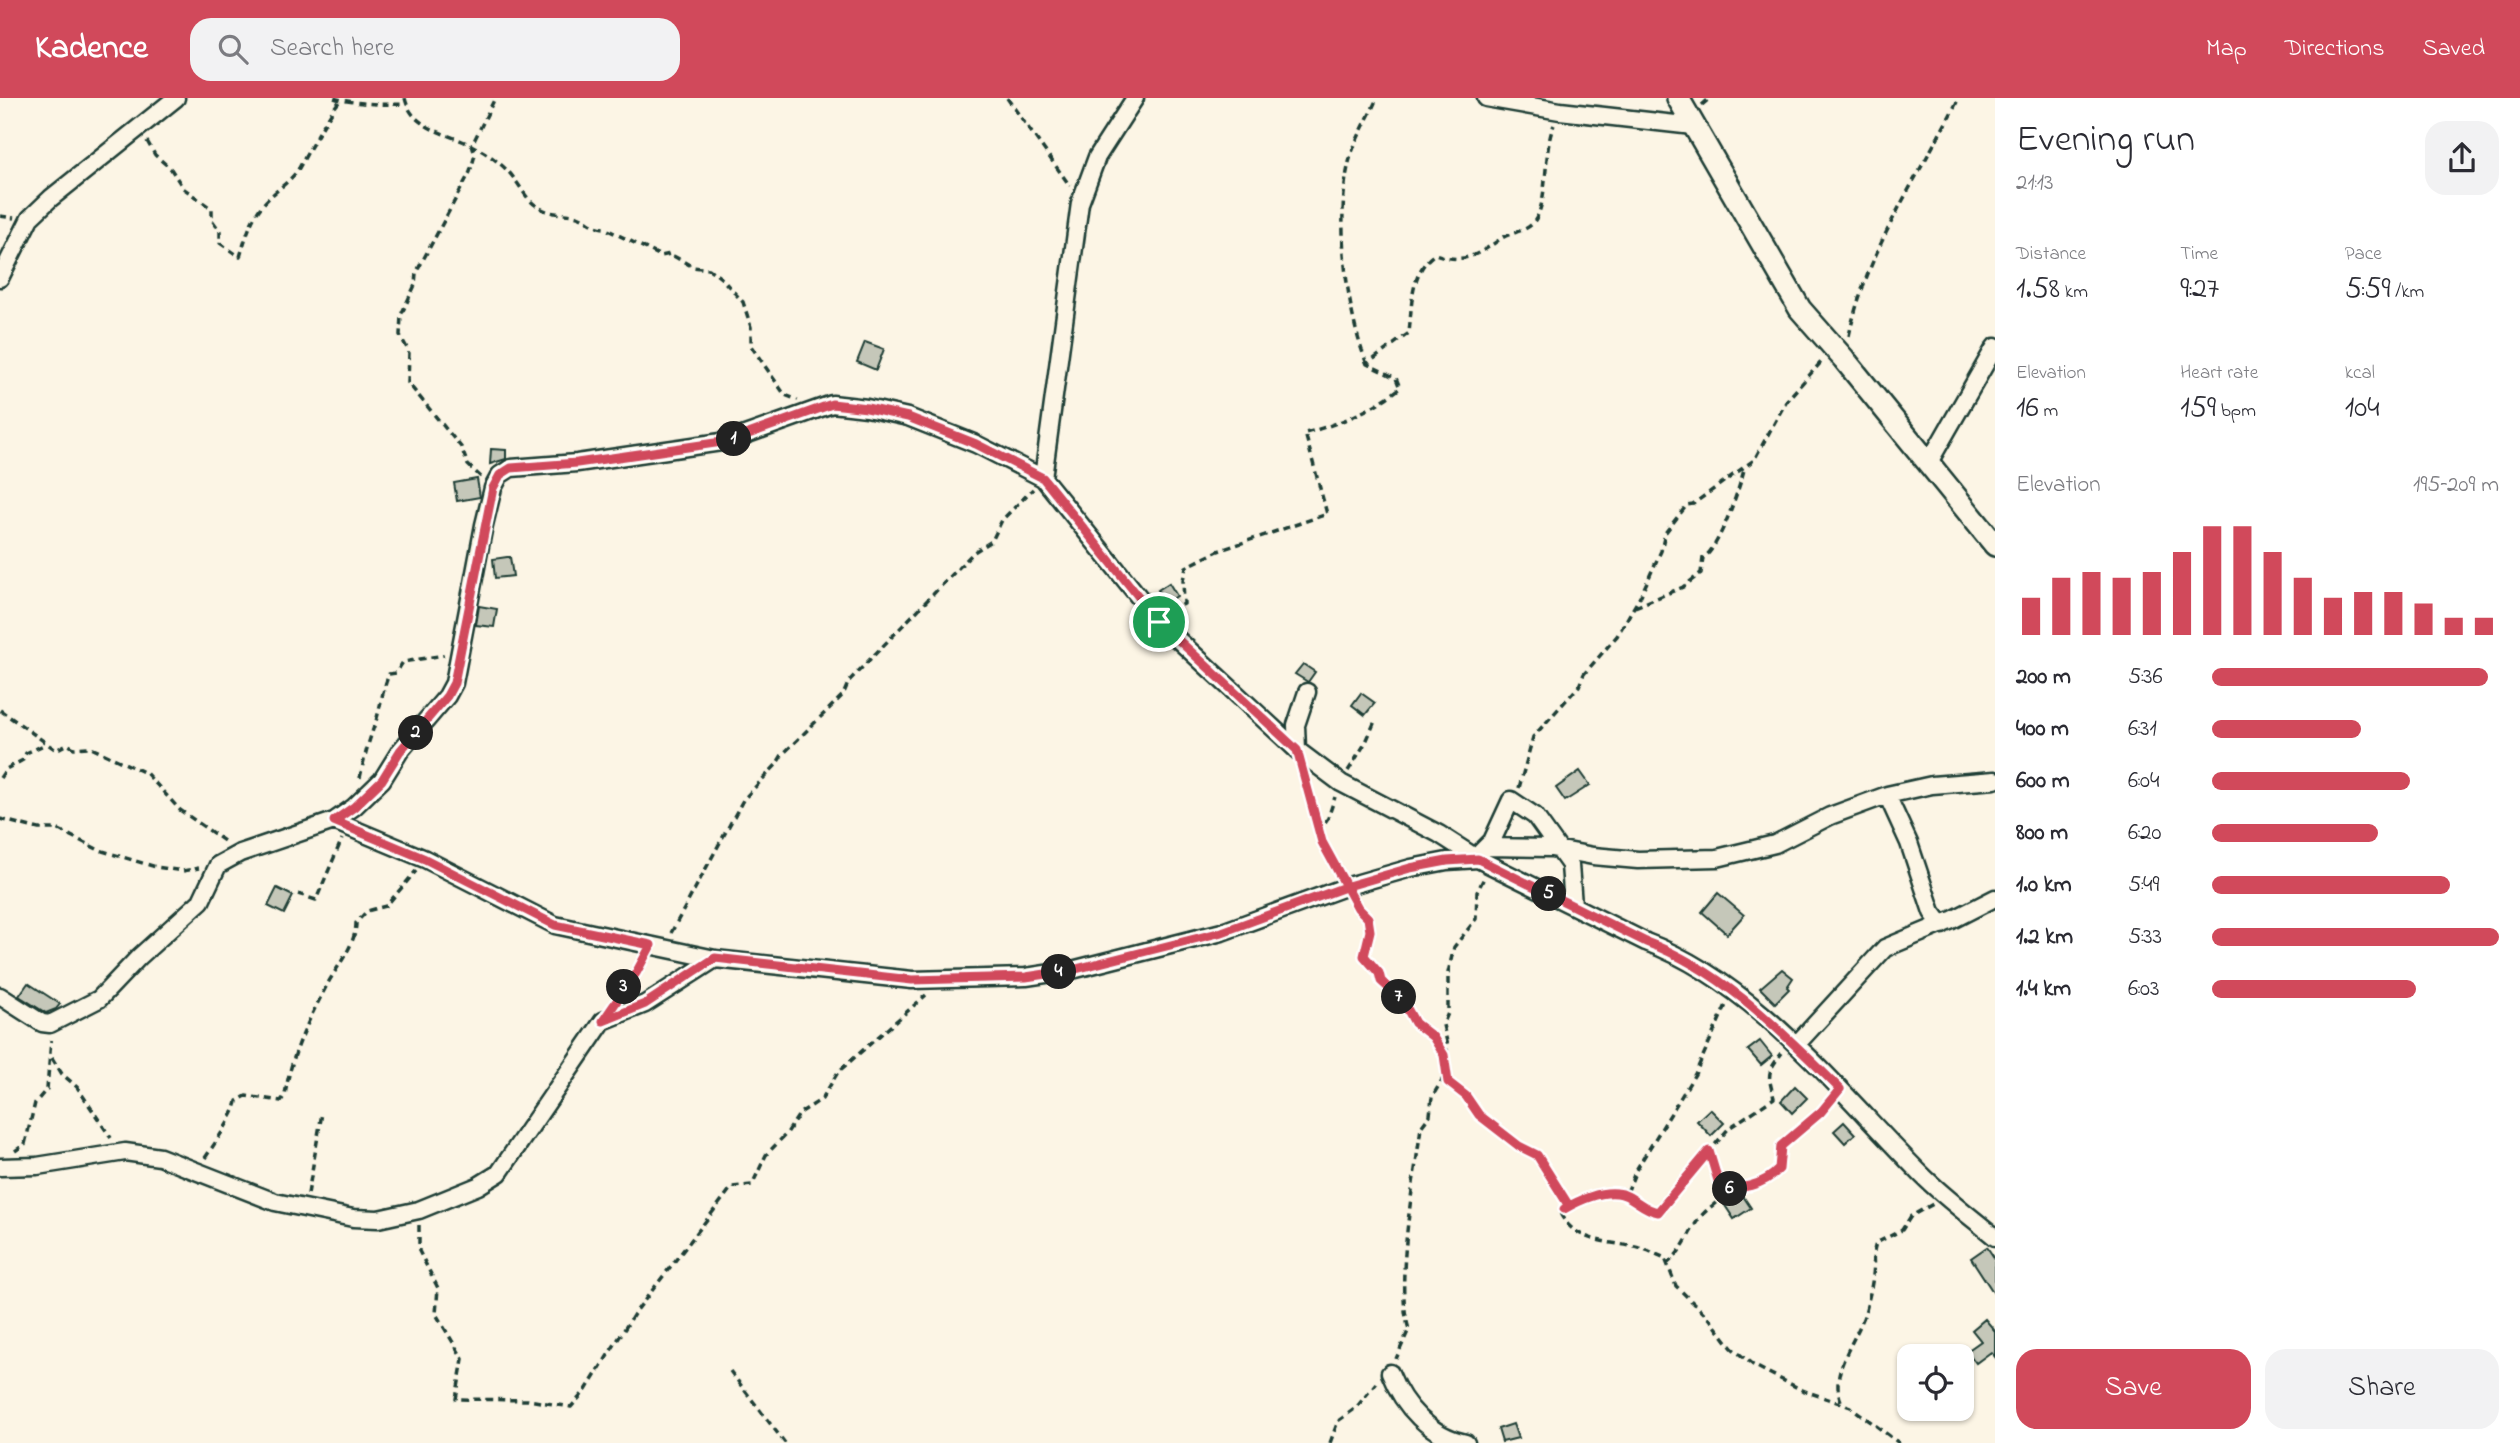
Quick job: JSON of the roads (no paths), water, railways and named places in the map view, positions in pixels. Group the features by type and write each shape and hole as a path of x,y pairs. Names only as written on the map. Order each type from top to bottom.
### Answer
{"street":[{"path":"0,278 30,218 51,198 176,98"},
{"path":"1043,478 1080,203 1097,157 1135,98"},
{"path":"1486,98 1560,111 1693,126"},
{"path":"1678,98 1800,309 1995,545"},
{"path":"1928,464 1995,347"},
{"path":"0,996 42,1023 50,1024 99,999 148,948 201,901 218,865 240,853 341,823 382,780 400,751 447,696 454,683 493,488 500,475 511,468 577,463 729,441 832,404 908,417 976,444 1043,478 1159,622 1297,750 1341,783 1573,905 1673,952 1733,993 1793,1043 1940,1191 1995,1237"},
{"path":"1297,750 1296,724 1307,692"},
{"path":"341,823 425,859 555,925 715,958 939,981 1026,977 1072,970 1222,932 1348,886 1410,868 1447,861 1559,849 1593,856 1638,860 1728,856 1775,844 1830,816 1887,794 1932,785 1995,780"},
{"path":"1887,794 1909,843 1932,912 1942,925"},
{"path":"1482,857 1511,800 1535,816 1559,849 1572,872 1573,905"},
{"path":"1793,1043 1885,948 1900,939 1942,925 1995,898"},
{"path":"4,1168 125,1152 160,1157 236,1189 275,1202 353,1218 378,1219 419,1210 478,1186 499,1173 603,1021 645,1004 715,958"},
{"path":"63,1004 80,1007"},
{"path":"1390,1373 1396,1389 1410,1408 1440,1433 1466,1443"}]}
